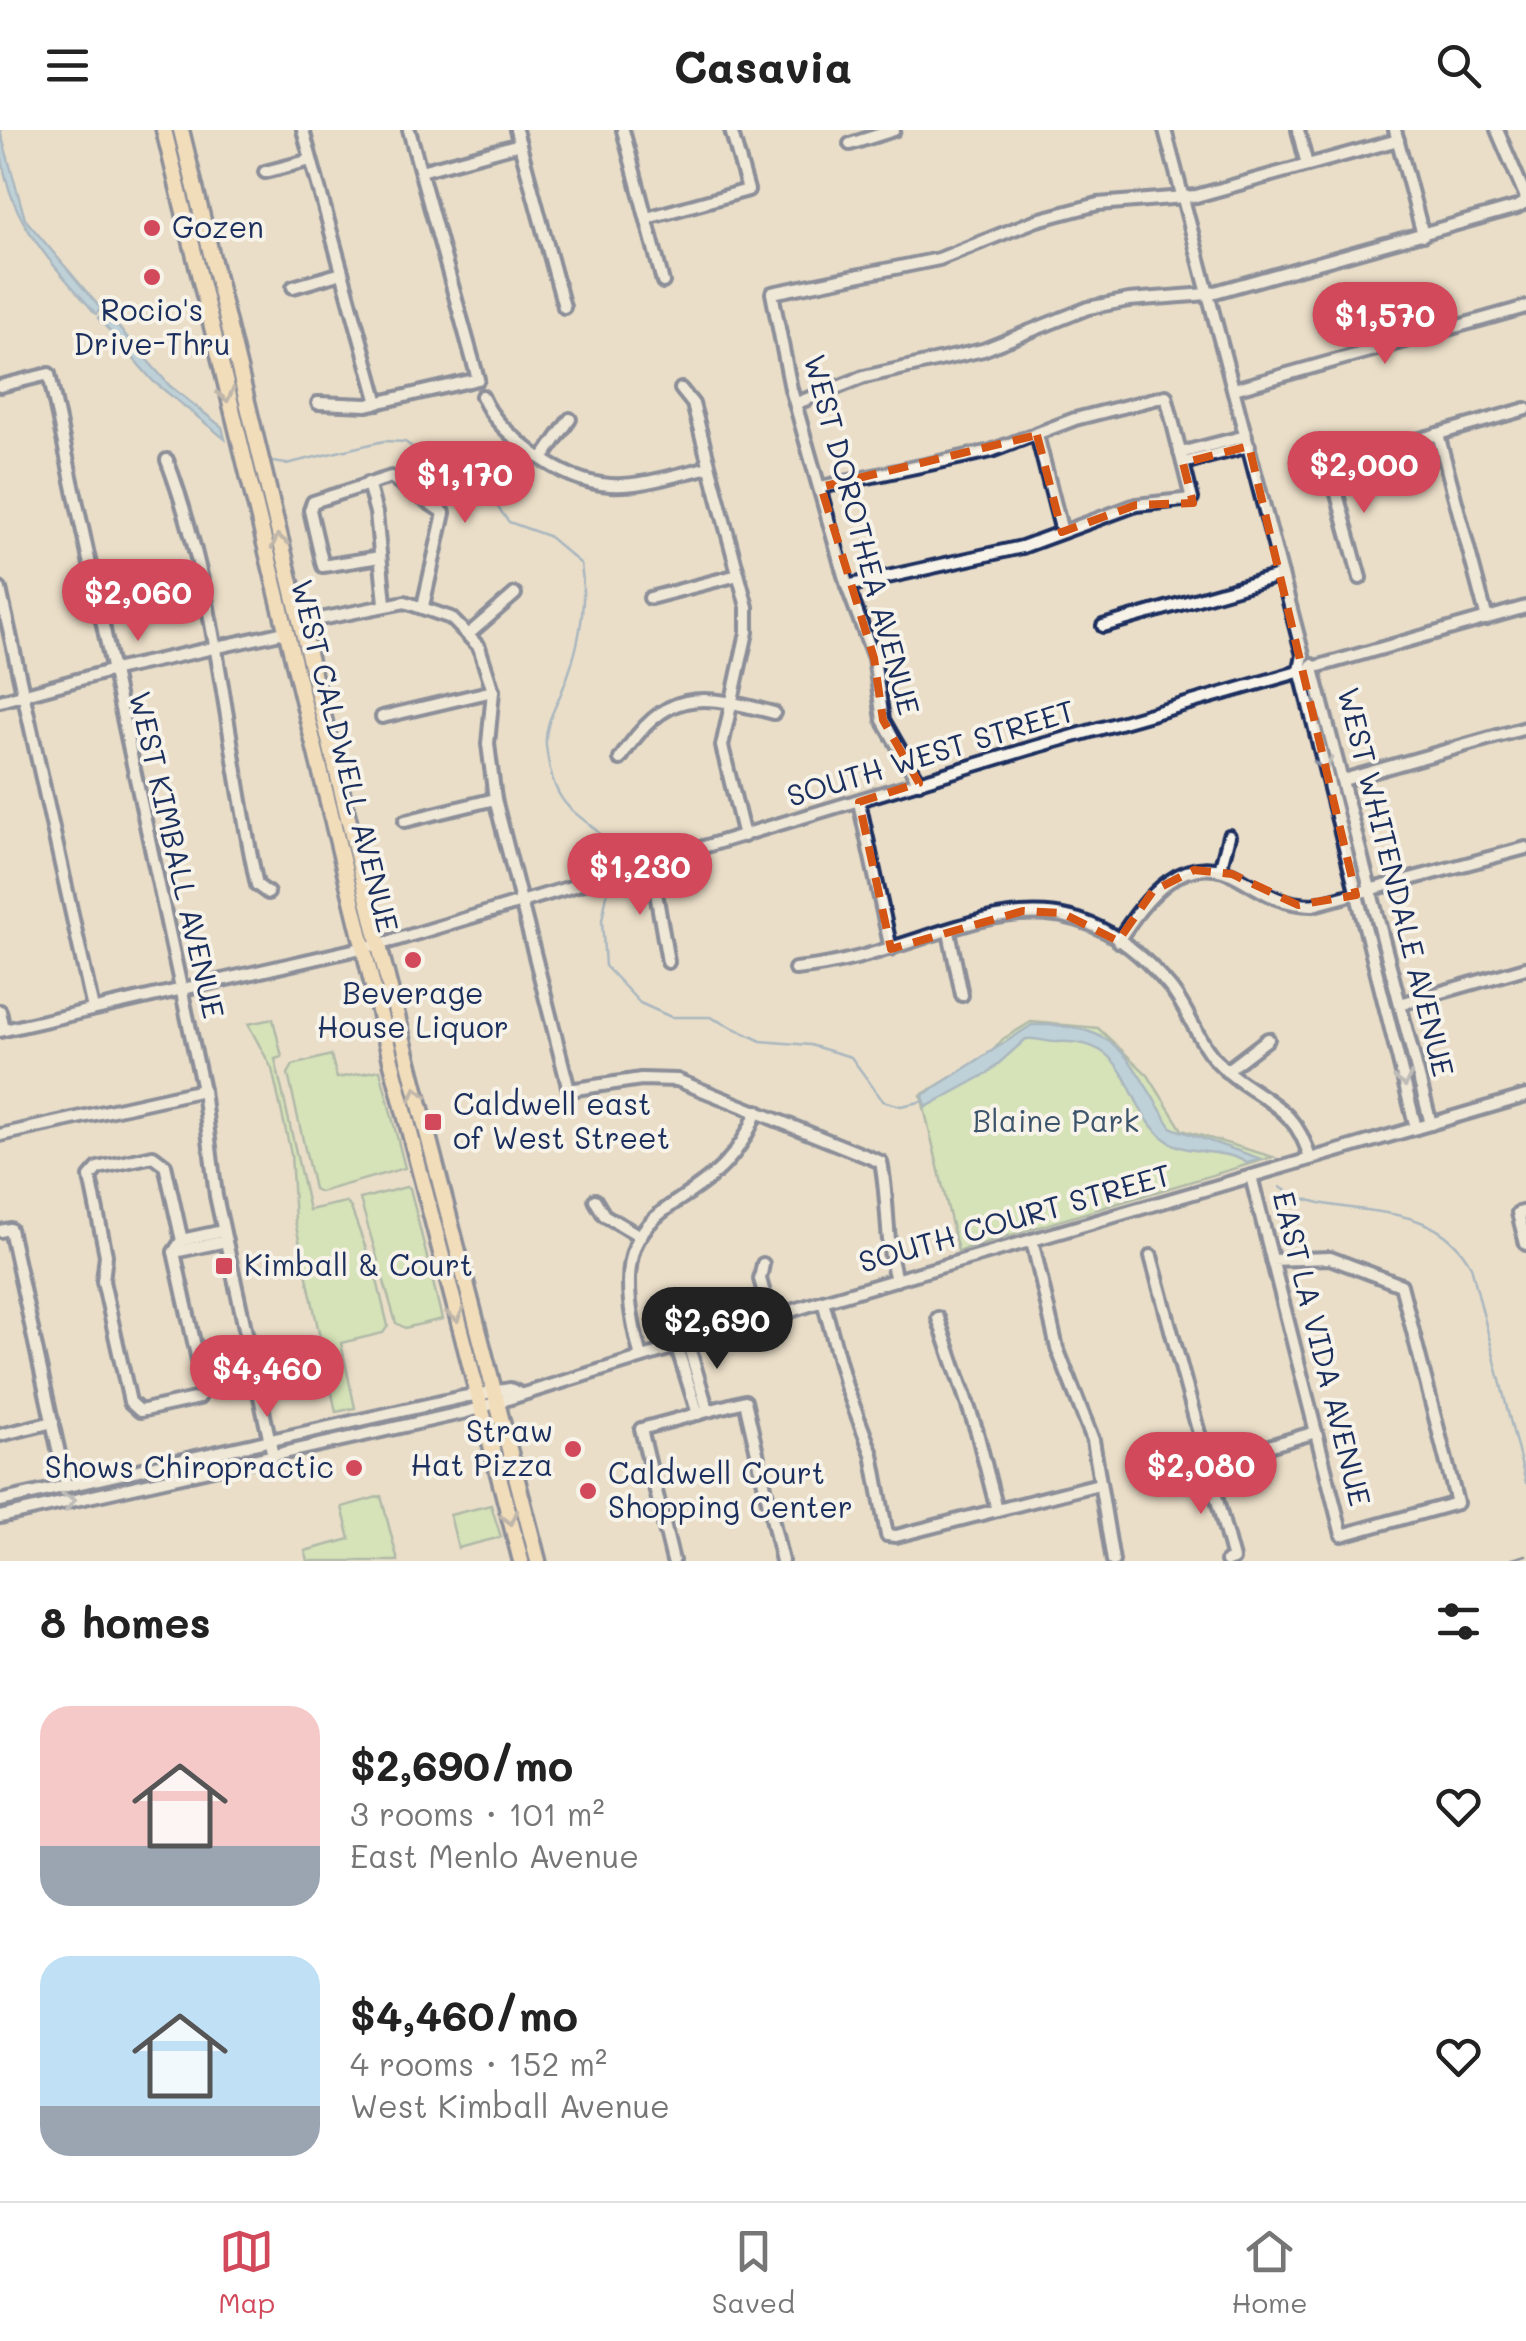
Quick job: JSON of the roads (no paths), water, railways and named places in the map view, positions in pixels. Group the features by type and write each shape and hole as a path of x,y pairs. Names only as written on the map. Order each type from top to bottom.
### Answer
{"main road":[{"name":"WEST CALDWELL AVENUE","path":"164,130 285,632 458,1255 486,1399"},
{"name":"WEST CALDWELL AVENUE","path":"181,130 323,716 420,1170 486,1399"},
{"path":"177,186 189,198 205,263 216,276"},
{"path":"285,632 294,638 310,696 323,716"},
{"path":"420,1170 430,1180 446,1238 458,1255"},
{"path":"486,1399 521,1561"},
{"path":"486,1399 538,1561"}],"street":[{"path":"303,130 378,403"},
{"path":"318,403 378,403 478,379 410,130"},
{"path":"516,130 564,307"},
{"path":"622,130 663,282"},
{"path":"646,218 748,190 732,130"},
{"path":"850,144 894,130"},
{"name":"WEST WHITENDALE AVENUE","path":"1165,130 1304,657 1314,667 1431,1124"},
{"path":"1298,130 1306,164"},
{"path":"797,403 864,376 983,350 1088,308 1130,300 1208,294 1526,202 1497,130"},
{"path":"1183,198 1397,135 1422,234"},
{"path":"421,171 520,144"},
{"path":"265,172 311,160"},
{"name":"WEST DOROTHEA AVENUE","path":"919,782 883,720 874,658 847,586 797,403 772,293 924,263 1037,220 1098,204 1183,198"},
{"path":"292,287 342,273"},
{"path":"1234,389 1526,307"},
{"name":"WEST KIMBALL AVENUE","path":"0,386 49,374 203,1090 224,1236 274,1456"},
{"path":"681,389 693,404 738,575 747,632 730,701 723,762 744,836"},
{"path":"482,396 506,432 584,483 615,488 709,467"},
{"path":"821,487 962,459 1075,419 1166,396 1192,499 1136,504 980,558 900,571 847,586"},
{"path":"1360,578 1330,465 1526,409"},
{"path":"542,459 570,419"},
{"path":"1438,434 1487,619"},
{"path":"1037,435 1062,532"},
{"path":"1182,458 1247,441"},
{"path":"167,460 183,502 245,831 258,885 268,894"},
{"path":"380,556 323,566 310,510 315,500 392,477 444,513 423,606"},
{"path":"368,484 376,512 386,603"},
{"path":"650,598 738,575"},
{"path":"1103,626 1282,575"},
{"path":"0,590 93,1009"},
{"path":"470,633 514,594"},
{"path":"300,624 386,603 423,606 451,618 470,633 487,662 494,691 488,744 495,799 569,1090 641,1079 677,1080 880,1162 888,1200 887,1244 896,1280"},
{"name":"SOUTH WEST STREET","path":"2,1031 371,947 919,782 1526,607"},
{"path":"0,701 110,671 285,632"},
{"name":"WEST WHITENDALE AVENUE","path":"1304,657 1300,670 1416,1128"},
{"path":"382,717 494,691"},
{"path":"620,759 649,720 666,708 694,698 730,701 774,713"},
{"path":"1343,780 1526,728"},
{"path":"405,821 495,799"},
{"path":"860,802 891,948"},
{"path":"1220,870 1229,836"},
{"path":"1118,941 1153,891 1165,881 1194,870 1220,870 1281,902 1313,905 1526,848"},
{"path":"651,864 668,962"},
{"path":"795,969 1037,910 1083,920 1118,941 1170,986 1198,1036 1226,1071 1283,1109 1302,1131 1310,1159"},
{"path":"949,932 962,995"},
{"path":"1400,1004 1526,968"},
{"path":"0,1012 2,1031"},
{"path":"1226,1071 1268,1039"},
{"path":"0,1136 203,1090"},
{"name":"SOUTH COURT STREET","path":"0,1501 270,1440 519,1393 1526,1096"},
{"path":"641,1357 626,1284 640,1236 665,1206 719,1173 734,1158 757,1111"},
{"path":"160,1157 182,1240 174,1252 204,1392 195,1400 140,1411 130,1402 103,1281 106,1255 92,1172 160,1157"},
{"name":"EAST LA VIDA AVENUE","path":"1251,1176 1272,1260 1342,1534 1457,1503 1402,1284 1330,1258 1272,1260"},
{"path":"595,1200 604,1215 640,1236"},
{"path":"1522,1212 1526,1244"},
{"path":"5,1230 66,1486"},
{"path":"182,1240 224,1236"},
{"path":"174,1252 224,1236"},
{"path":"1032,1240 1057,1348 1092,1440 1113,1561"},
{"path":"1151,1256 1230,1560"},
{"path":"763,1264 760,1279 771,1318"},
{"path":"823,1301 846,1386 872,1454 887,1535 1099,1484"},
{"path":"938,1318 977,1432 997,1510"},
{"path":"683,1345 703,1412"},
{"name":"SOUTH COURT STREET","path":"0,1517 274,1456 486,1399"},
{"path":"673,1561 641,1429 745,1401 782,1561"},
{"path":"0,1435 53,1422"},
{"path":"1208,1464 1316,1432"}],"water":[{"path":"0,130 25,219 101,309 96,314 43,252 17,209 2,159"},
{"path":"105,312 170,386 222,427 225,439 153,381 98,318"},
{"path":"1032,1025 1063,1026 1106,1039 1133,1066 1172,1128 1261,1159 1247,1163 1174,1145 1151,1125 1114,1062 1101,1051 1082,1044 1026,1039 988,1073 926,1107 923,1095"}],"waterway":[{"path":"273,462 286,464 384,441 405,442 496,505 509,522 548,536 581,564 583,595 578,642 549,722 546,745 557,790 565,803 600,834 609,861"},
{"path":"608,889 602,920 605,966 640,1003 671,1017 710,1017 761,1041 810,1045 851,1057 883,1101 901,1106 924,1101"},
{"path":"1280,1187 1329,1205 1408,1218 1432,1227 1453,1242 1471,1266 1526,1483"}],"railway":[{"path":"1506,1561 1526,1555"}],"place":[{"name":"Gozen","path":"152,228"},
{"name":"Rocio's Drive-Thru","path":"152,277"},
{"name":"Beverage House Liquor","path":"413,960"},
{"name":"Caldwell east of West Street","path":"433,1122"},
{"name":"Kimball & Court","path":"224,1266"},
{"name":"Straw Hat Pizza","path":"573,1449"},
{"name":"Shows Chiropractic","path":"354,1468"},
{"name":"Caldwell Court Shopping Center","path":"588,1491"}],"park label":[{"name":"Blaine Park","path":"1056,1122"}]}
